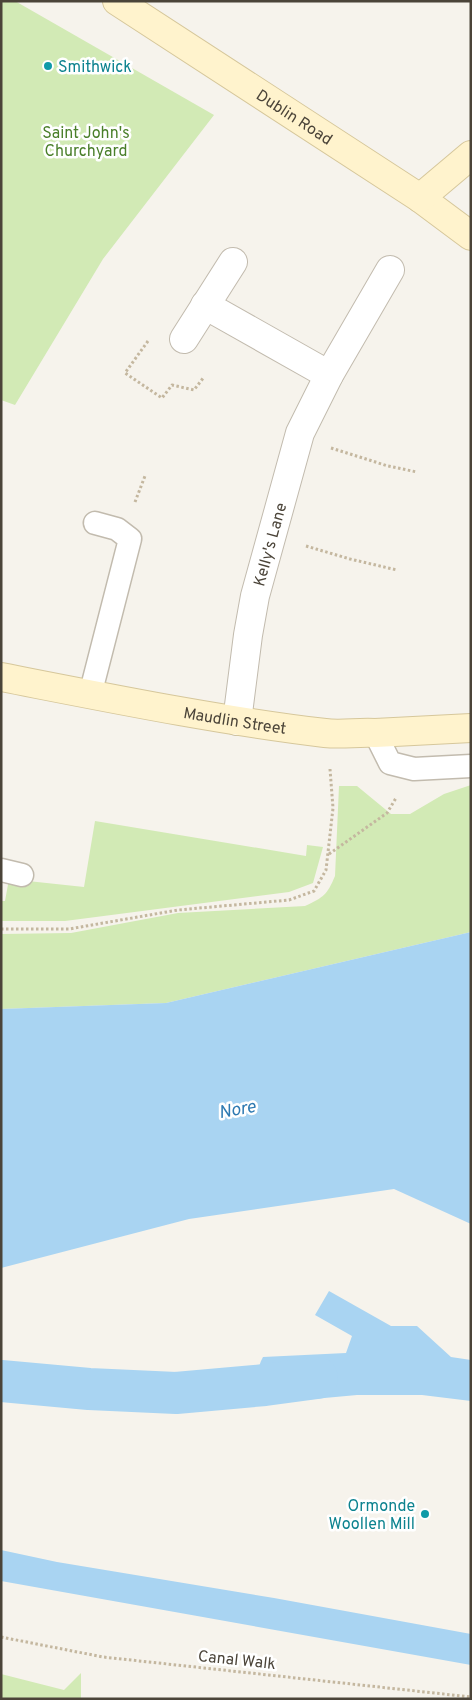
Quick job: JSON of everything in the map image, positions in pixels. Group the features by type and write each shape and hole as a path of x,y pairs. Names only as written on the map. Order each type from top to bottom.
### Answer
{"street":[{"name":"Dublin Road","path":"117,1 420,198 471,236"},
{"path":"420,198 471,155"},
{"path":"184,339 233,262"},
{"name":"Kelly's Lane","path":"237,721 255,596 298,438 329,375 390,270"},
{"path":"205,306 329,375"},
{"name":"Maudlin Street","path":"1,677 237,721 328,734 362,732 375,734 471,728"}],"lane":[{"path":"90,695 130,540 117,529 95,523"},
{"path":"375,734 390,763 414,769 471,766"}],"path":[{"path":"148,340 125,373 162,398 172,386 194,390 204,377"},
{"path":"298,438 388,466 417,472"},
{"path":"272,535 350,559 398,570"},
{"path":"1,929 69,929 178,910 289,900 314,891 326,870 333,808 328,734"},
{"path":"328,854 387,814"},
{"name":"Canal Walk","path":"1,1637 102,1657 471,1697"}],"green space":[{"name":"Saint John's Churchyard","path":"1,1 15,1 214,115 103,259 15,405 1,400"},
{"path":"471,785 471,932 166,1003 1,1009 1,934 71,933 178,913 305,906 324,895 335,876 339,786 357,786 391,814 410,814 444,794"},
{"path":"95,821 306,856 307,845 323,847 313,883 289,892 65,921 1,921 1,901 5,901 9,879 84,887"},
{"path":"81,1673 81,1699 1,1699 1,1674 64,1690"}],"water":[{"name":"Nore","path":"471,932 471,1224 394,1189 189,1219 1,1268 1,1009 166,1003"},
{"path":"329,1291 391,1326 417,1326 451,1357 471,1360 471,1401 422,1395 357,1395 270,1403 261,1386 258,1375 263,1357 346,1353 352,1336 315,1315"},
{"path":"1,1361 105,1372 100,1400 1,1395"},
{"path":"1,1550 57,1562 274,1598 471,1634 471,1665 1,1581"}],"waterway":[{"path":"1,1381 89,1389 176,1393 317,1378"}],"place":[{"name":"Smithwick","path":"48,66"},
{"name":"Ormonde Woollen Mill","path":"425,1514"}]}
